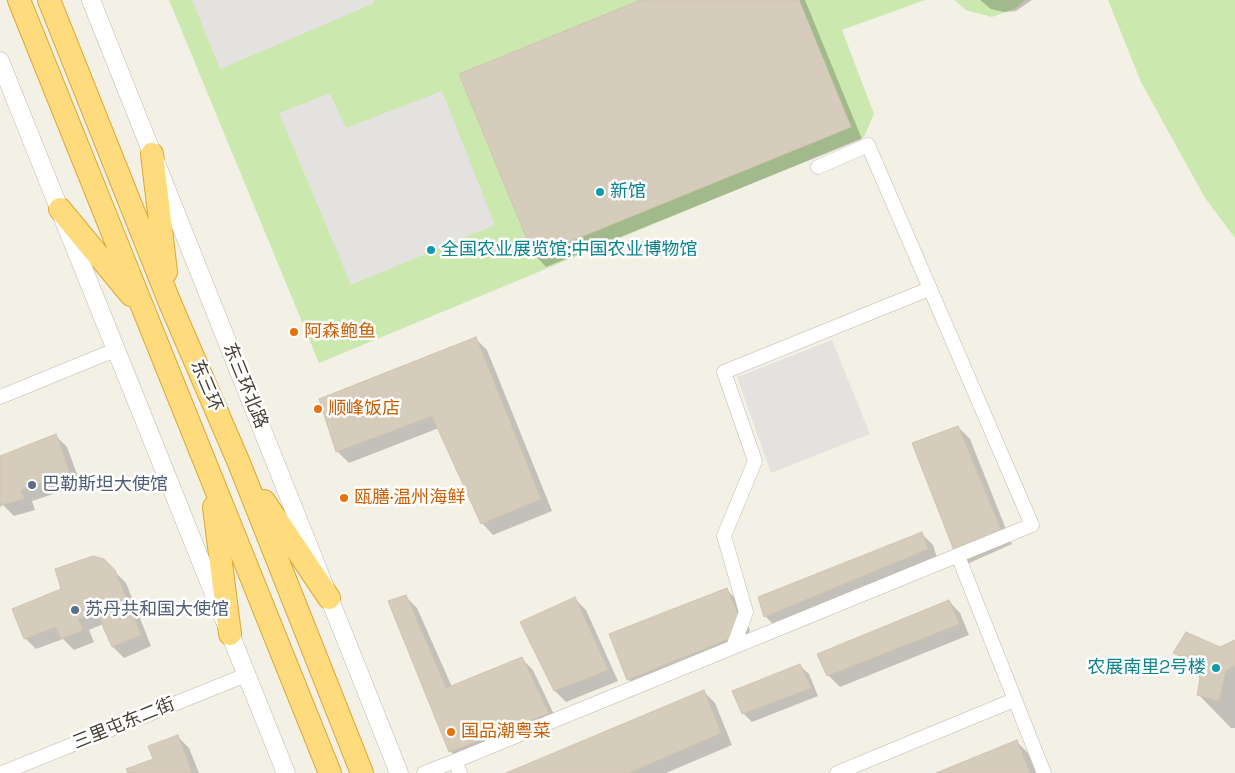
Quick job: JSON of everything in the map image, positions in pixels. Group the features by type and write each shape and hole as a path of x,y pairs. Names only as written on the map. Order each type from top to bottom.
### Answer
{"highway":[{"name":"东三环","path":"19,0 330,773"},
{"name":"东三环","path":"49,0 170,303 240,463 362,773"},
{"path":"152,154 170,303"},
{"path":"60,209 146,313"},
{"path":"240,463 329,598"},
{"path":"211,476 230,634"}],"street":[{"name":"东三环北路","path":"91,0 399,773"},
{"path":"0,62 286,773"},
{"path":"424,773 458,767 733,647 1032,525 868,145 818,167"},
{"path":"733,647 746,612 724,536 756,462 724,372 929,289"},
{"path":"0,397 115,350"},
{"path":"958,556 1044,773"},
{"name":"三里屯东二街","path":"2,773 246,675"},
{"path":"837,773 1014,700"}],"green space":[{"name":"全国农业展览馆;中国农业博物馆","path":"169,0 925,0 842,30 874,114 864,137 319,363"},
{"path":"954,0 1025,0 1016,8 992,17 966,10"},
{"path":"1108,0 1235,0 1235,238 1205,198 1141,82"}],"shaded area":[{"path":"192,0 374,0 375,3 220,69"},
{"path":"442,91 495,225 351,285 279,113 330,93 346,128"},
{"path":"832,340 870,434 771,473 737,377"}],"building":[{"name":"新馆","path":"641,0 799,0 851,127 534,256 459,74"},
{"path":"476,337 541,499 481,524 432,416 336,452 319,399"},
{"path":"958,426 1002,532 955,553 912,443"},
{"path":"56,434 70,473 21,490 24,499 1,505 0,456"},
{"path":"922,532 928,549 764,617 758,597"},
{"path":"93,556 104,559 115,570 141,635 112,647 96,611 78,619 83,630 61,639 56,627 24,639 12,609 61,589 55,569"},
{"path":"727,588 739,617 733,637 627,680 609,634"},
{"path":"406,595 446,688 522,657 549,713 449,752 388,601"},
{"path":"575,597 608,670 554,691 520,622"},
{"path":"949,600 959,624 827,676 817,654"},
{"name":"农展南里2号楼","path":"1186,632 1220,647 1235,640 1235,666 1226,670 1219,701 1197,695 1202,666 1173,653"},
{"path":"800,664 811,688 742,714 732,691"},
{"path":"704,690 721,733 629,773 506,773"},
{"path":"178,735 192,773 128,773 126,769 153,759 148,746"},
{"path":"1017,740 1030,773 936,773"}],"place":[{"name":"新馆","path":"600,192"},
{"name":"全国农业展览馆;中国农业博物馆","path":"431,250"},
{"name":"阿森鲍鱼","path":"294,332"},
{"name":"顺峰饭店","path":"318,409"},
{"name":"巴勒斯坦大使馆","path":"32,485"},
{"name":"瓯膳·温州海鲜","path":"344,498"},
{"name":"苏丹共和国大使馆","path":"75,610"},
{"name":"农展南里2号楼","path":"1216,668"},
{"name":"国品潮粤菜","path":"451,732"}]}
